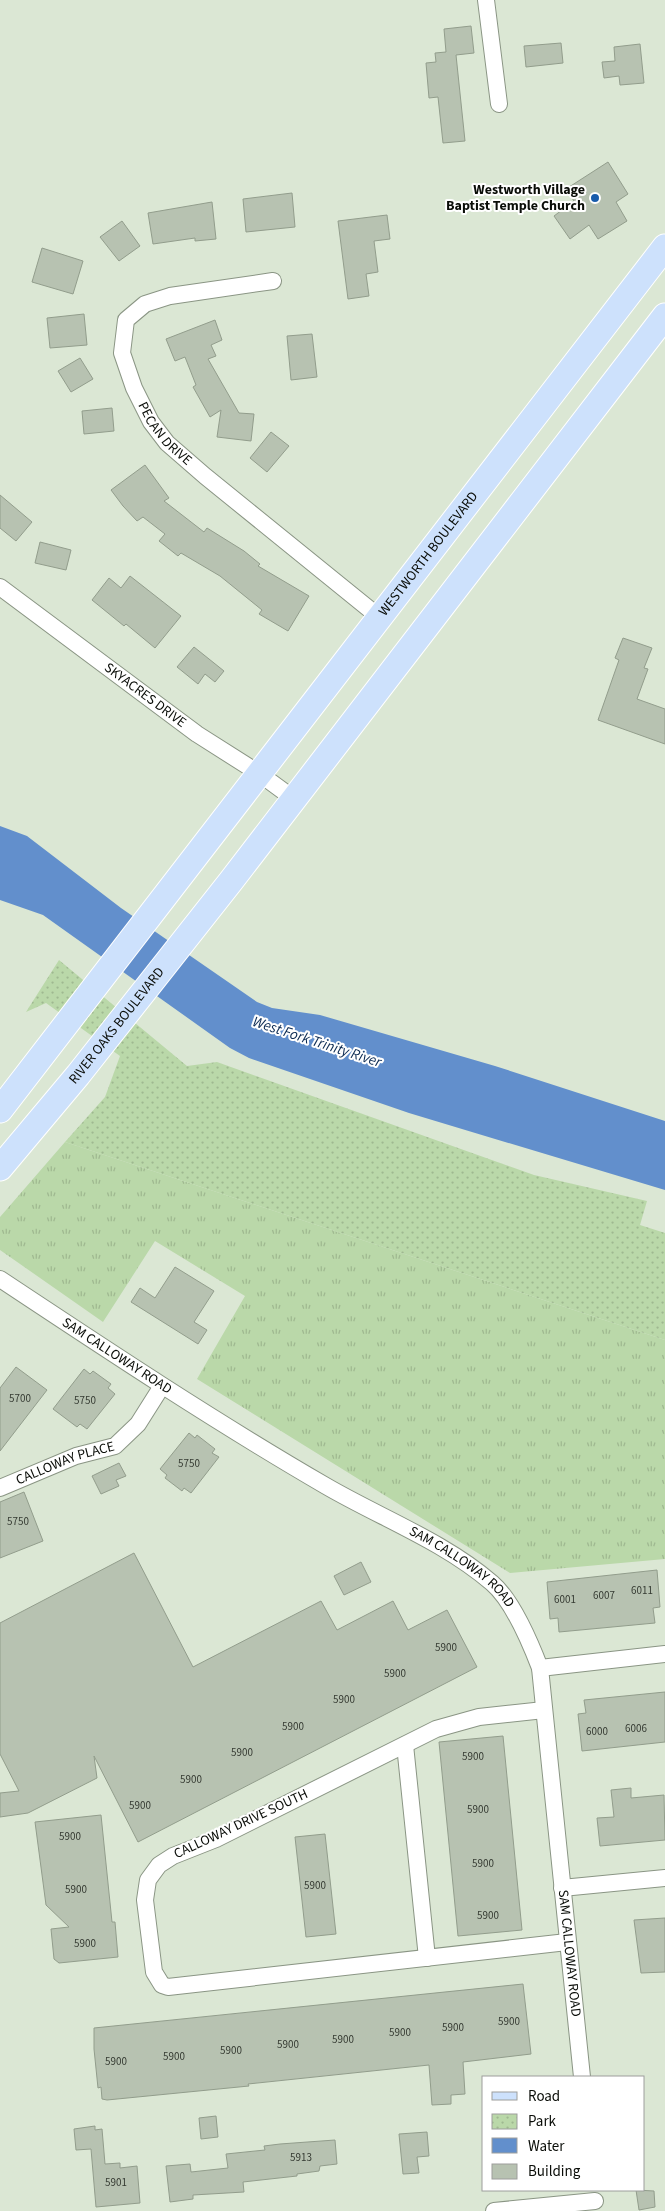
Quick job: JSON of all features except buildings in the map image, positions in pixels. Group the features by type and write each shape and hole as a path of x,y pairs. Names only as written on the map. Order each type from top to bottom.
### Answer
{"main road":[{"name":"WESTWORTH BOULEVARD","path":"0,1110 664,250"},
{"path":"294,799 665,316"},
{"name":"RIVER OAKS BOULEVARD","path":"0,1168 78,1075 294,799"}],"street":[{"path":"486,0 499,104"},
{"name":"PECAN DRIVE","path":"273,280 170,296 144,304 126,320 122,353 134,388 151,422 167,443 379,617"},
{"name":"SKYACRES DRIVE","path":"0,587 197,734 260,774 294,799"},
{"name":"SAM CALLOWAY ROAD","path":"0,1279 162,1386 327,1487 444,1548 494,1584 524,1627 540,1668 582,2076"},
{"name":"CALLOWAY PLACE","path":"0,1488 76,1456 115,1446 138,1424 162,1386"},
{"path":"540,1668 665,1654"},
{"name":"CALLOWAY DRIVE SOUTH","path":"544,1710 479,1717 436,1729 216,1839 173,1856 151,1874 148,1880 145,1900 154,1972 162,1984 168,1987 567,1942"},
{"path":"405,1745 427,1958"},
{"path":"562,1888 665,1878"},
{"path":"494,2211 595,2201"}],"green space":[{"path":"59,960 187,1066 217,1062 534,1175 647,1201 640,1225 665,1233 665,1340 65,1142 105,1097 120,1056 46,1003 26,1012"},
{"path":"65,1142 665,1340 665,1559 510,1573 197,1379 245,1296 155,1241 103,1322 0,1250 0,1217"}],"water":[{"name":"West Fork Trinity River","path":"0,826 27,836 121,908 257,1002 272,1008 320,1015 495,1066 665,1121 665,1190 409,1113 249,1058 230,1048 43,915 0,900"}],"place":[{"name":"Westworth Village Baptist Temple Church","path":"595,198"}]}
